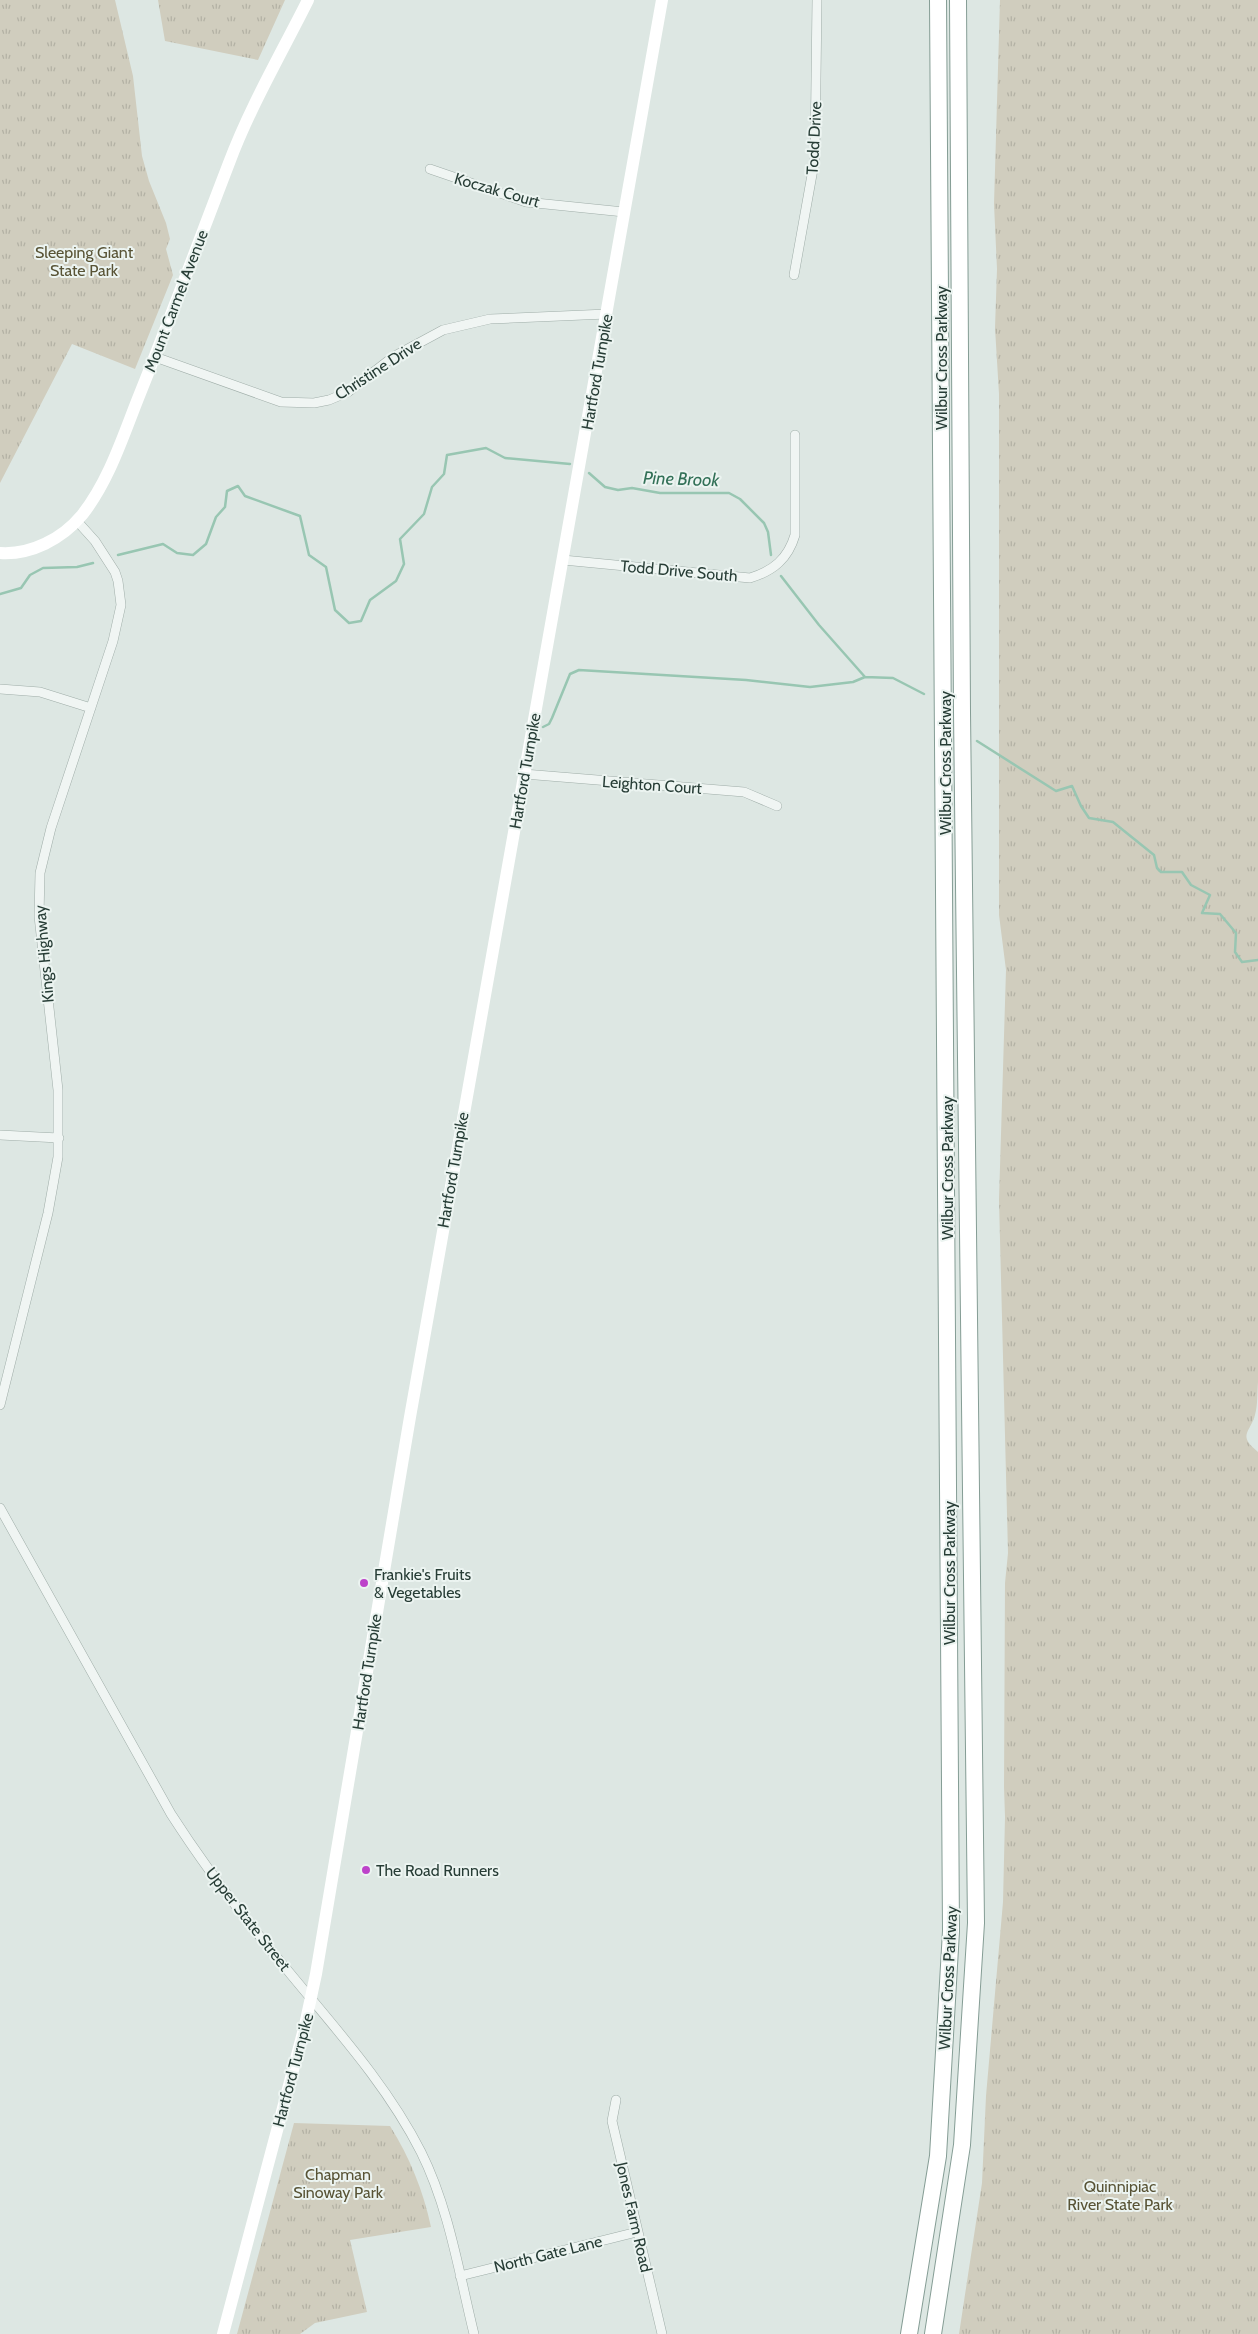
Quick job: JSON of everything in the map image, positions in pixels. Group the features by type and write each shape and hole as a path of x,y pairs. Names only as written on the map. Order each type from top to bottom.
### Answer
{"highway":[{"name":"Wilbur Cross Parkway","path":"909,2334 938,2156 951,1931 938,0"},
{"name":"Wilbur Cross Parkway","path":"933,2334 962,2145 976,1923 962,702 958,0"}],"main road":[{"name":"Mount Carmel Avenue","path":"0,553 19,553 36,548 67,530 77,520 98,491 155,357 234,148 308,0"},
{"name":"Hartford Turnpike","path":"223,2334 311,1999 411,1407 662,0"}],"street":[{"name":"Todd Drive","path":"794,275 816,158 817,0"},
{"name":"Koczak Court","path":"430,170 526,202 624,212"},
{"name":"Christine Drive","path":"155,357 281,402 314,403 348,392 393,357 443,330 490,319 607,314"},
{"name":"Todd Drive South","path":"563,560 750,578 765,573 783,559 791,548 795,535 795,435"},
{"name":"Kings Highway","path":"0,1405 48,1213 56,1173 59,1138 58,1090 40,932 39,884 46,844 117,626 121,597 118,581 110,563 87,530 77,520"},
{"path":"0,689 40,692 91,708"},
{"name":"Leighton Court","path":"524,774 744,792 777,806"},
{"path":"0,1135 59,1138"},
{"name":"Upper State Street","path":"0,1508 171,1814 214,1876 311,1999 351,2046 410,2132 438,2194 474,2334"},
{"name":"Jones Farm Road","path":"616,2100 612,2121 662,2334"},
{"name":"North Gate Lane","path":"460,2276 637,2232"}],"green space":[{"name":"Sleeping Giant State Park","path":"0,0 115,0 133,76 142,156 149,181 166,223 170,239 166,249 173,275 135,369 72,344 0,483"},
{"path":"158,0 285,0 258,60 165,41"},
{"name":"Quinnipiac River State Park","path":"1000,0 1258,0 1258,1382 1256,1411 1247,1438 1248,1442 1258,1452 1258,2334 959,2334 982,2183 986,2096 1003,1902 1005,1817 1005,1583 1008,1553 999,1200 1006,970 999,915 999,394 995,328 997,269 994,204"},
{"name":"Chapman Sinoway Park","path":"294,2123 390,2126 404,2150 415,2175 431,2227 350,2240 367,2312 315,2323 300,2334 237,2334"}],"waterway":[{"name":"Pine Brook","path":"118,555 163,544 177,553 193,555 206,544 216,517 225,507 227,491 238,486 245,496 300,516 309,555 326,567 335,610 349,623 361,621 370,600 396,581 404,564 400,539 424,514 432,487 444,474 447,455 486,448 505,458 570,464"},
{"name":"Pine Brook","path":"589,473 605,487 618,490 632,488 660,493 729,493 740,499 764,523 768,532 771,555"},
{"name":"Pine Brook","path":"0,594 21,588 30,575 43,568 77,567 93,563"},
{"name":"Pine Brook","path":"781,576 819,625 865,677 893,678 924,694"},
{"path":"543,727 549,724 570,674 579,670 746,680 810,687 853,682 865,677"},
{"name":"Pine Brook","path":"977,741 1056,791 1072,786 1089,818 1113,822 1154,855 1157,868 1161,872 1182,872 1191,885 1210,895 1202,913 1220,914 1236,933 1235,952 1242,962 1258,960"}],"place":[{"name":"Frankie's Fruits & Vegetables","path":"364,1583"},
{"name":"The Road Runners","path":"366,1870"}]}
